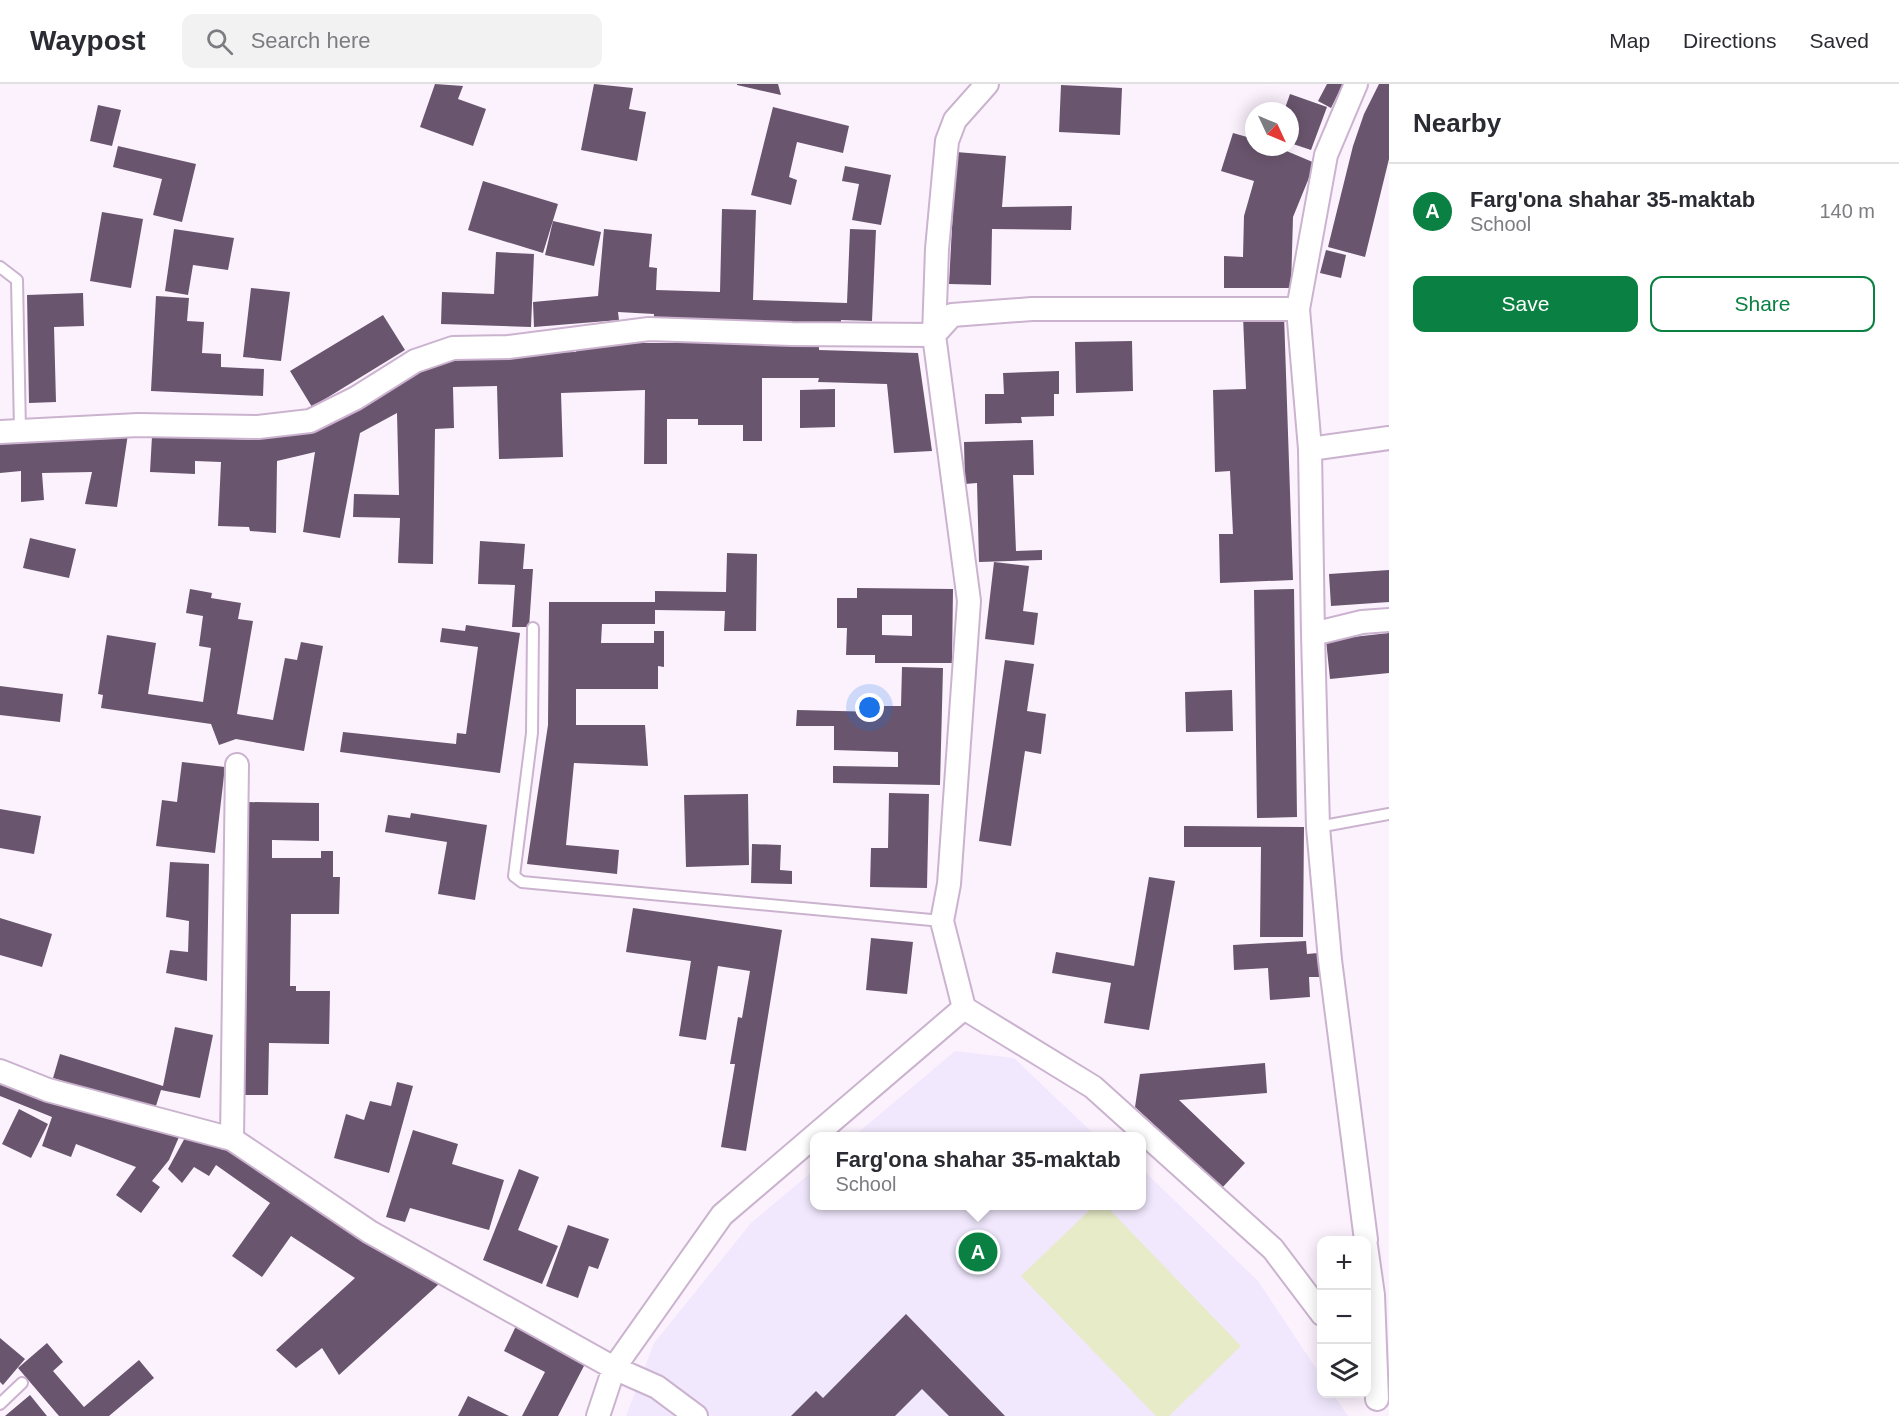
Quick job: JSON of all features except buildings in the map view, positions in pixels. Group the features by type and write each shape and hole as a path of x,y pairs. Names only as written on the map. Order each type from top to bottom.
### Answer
{"street":[{"path":"987,84 955,120 947,141 937,249 934,335 969,601 949,884 942,921 964,1008 1093,1087 1143,1132"},
{"path":"1356,84 1326,155 1298,309 1310,449 1318,827 1330,960 1365,1236"},
{"path":"10,432 138,425 258,427 310,421 356,398 415,361 453,348 508,347 649,329 792,334 934,335 952,315 1032,309 1298,309"},
{"path":"1310,449 1389,438"},
{"path":"1313,634 1362,622 1389,620"},
{"path":"231,1139 237,765"},
{"path":"819,1132 964,1008"},
{"path":"0,1071 48,1090 231,1139 370,1232 614,1368 657,1387 696,1416"},
{"path":"1146,1135 1273,1249 1317,1307"},
{"path":"598,1416 614,1368 722,1215 810,1140"},
{"path":"1371,1281 1379,1391"}],"lane":[{"path":"0,267 17,280 10,432"},
{"path":"532,628 532,733 514,876 522,882 942,921"},
{"path":"1318,827 1389,814"},
{"path":"0,1404 22,1383"}],"shaded area":[{"path":"955,1051 1014,1058 1092,1132 859,1132"},
{"path":"810,1173 810,1210 1146,1210 1146,1173 1258,1281 1317,1370 1317,1398 1336,1398 1348,1416 626,1416 654,1343 751,1223"}],"green space":[{"path":"1090,1210 1110,1210 1241,1346 1169,1416 1156,1416 1021,1276"}],"place":[{"name":"Farg'ona shahar 35-maktab","path":"978,1252"}]}
